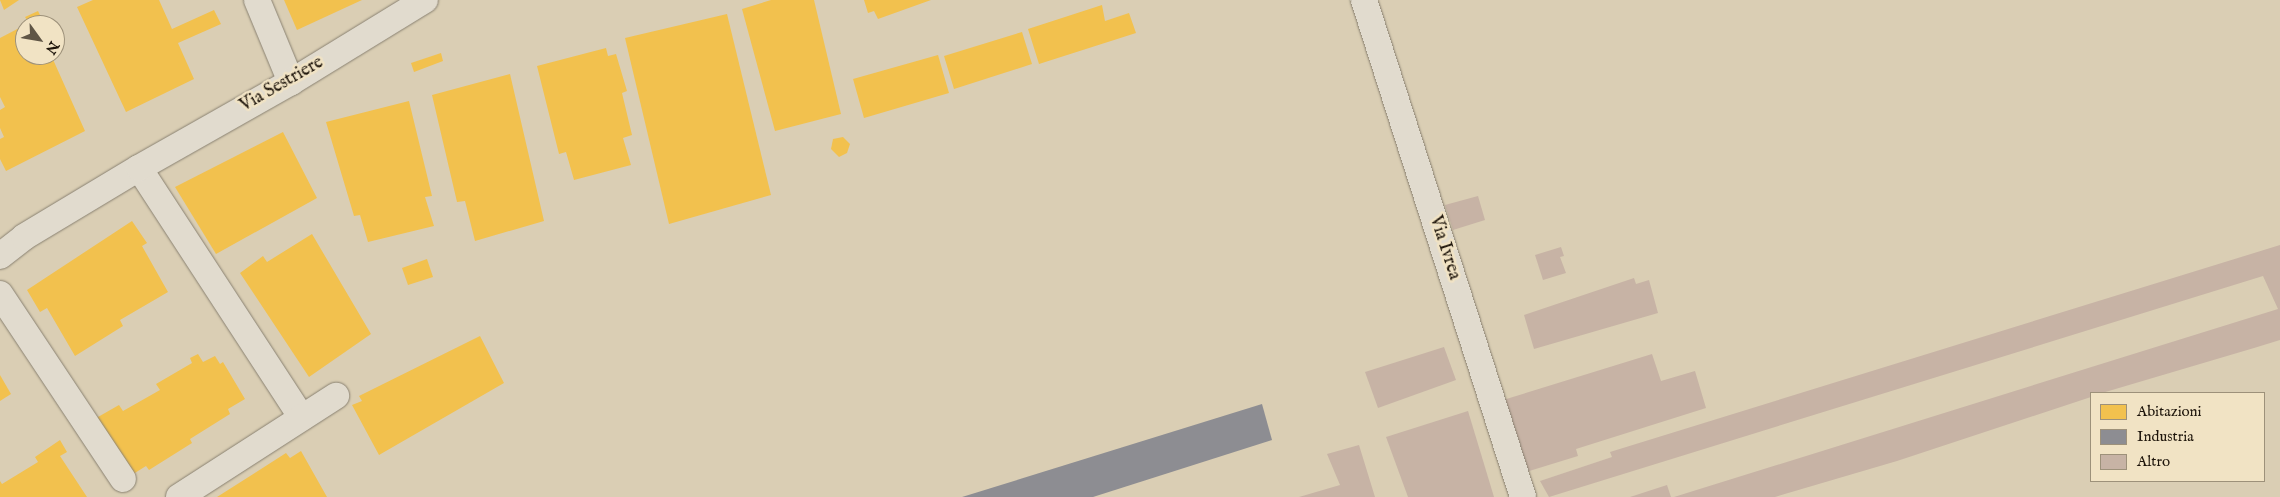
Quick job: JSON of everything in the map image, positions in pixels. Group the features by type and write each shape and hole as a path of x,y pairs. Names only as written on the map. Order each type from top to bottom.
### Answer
{"street":[{"path":"257,0 290,82"},
{"name":"Via Sestriere","path":"0,256 24,237 139,168 290,82 424,0"},
{"name":"Via Ivrea","path":"1364,0 1523,497"},
{"path":"139,168 302,418"},
{"path":"0,294 123,479"},
{"path":"178,497 336,396"}],"building: Abitazioni":[{"path":"0,0 19,0 4,10"},
{"path":"93,0 159,0 172,29 214,10 221,24 178,43 194,79 126,112 77,7"},
{"path":"284,0 362,0 297,30"},
{"path":"771,0 814,0 841,114 775,131 742,9"},
{"path":"864,0 931,0 878,19 874,11 868,13"},
{"path":"1102,5 1105,21 1129,13 1136,33 1039,64 1028,29"},
{"path":"38,11 40,15 29,15"},
{"path":"727,14 771,195 669,224 625,38"},
{"path":"15,30 15,65 55,65 85,131 6,171 0,159 0,139 4,137 0,128 0,110 5,107 0,97 0,38"},
{"path":"1022,32 1032,64 954,89 944,56"},
{"path":"606,48 608,56 616,54 627,91 622,93 632,135 623,138 631,165 574,180 566,152 559,154 537,66"},
{"path":"441,53 443,61 414,72 411,63"},
{"path":"938,55 949,93 864,118 853,79"},
{"path":"510,74 544,221 475,241 465,201 457,202 432,95"},
{"path":"409,101 432,196 425,197 434,226 368,242 360,215 354,216 326,122"},
{"path":"283,132 317,198 216,254 175,187"},
{"path":"843,137 850,144 847,153 839,157 831,149 833,139"},
{"path":"132,221 147,243 142,246 168,292 120,320 123,326 75,356 47,308 40,312 27,290"},
{"path":"312,234 371,334 309,377 240,273 263,256 267,262"},
{"path":"427,259 433,277 408,285 402,268"},
{"path":"480,336 504,383 379,455 352,405 362,401 359,396"},
{"path":"198,354 203,362 215,356 220,364 223,362 245,399 228,409 230,414 190,439 192,443 149,470 146,466 130,476 91,421 119,405 123,411 160,390 156,384 192,363 190,358"},
{"path":"0,375 11,394 0,401"},
{"path":"60,440 67,452 60,456 87,497 0,497 0,481 2,484 38,462 35,457"},
{"path":"301,451 327,497 217,497 286,453 290,458"}],"building: Industria":[{"path":"1262,404 1272,440 1093,497 962,497"}],"building: Altro":[{"path":"1478,196 1485,220 1453,230 1445,205"},
{"path":"2280,245 2280,340 2105,392 2090,392 2090,397 1897,461 1775,497 1674,497 2278,309 2263,276 1549,497 1540,481 1612,457 1610,452"},
{"path":"1561,247 1564,256 1560,257 1566,273 1543,280 1535,255"},
{"path":"1634,278 1636,284 1649,280 1658,313 1534,349 1524,315"},
{"path":"1444,347 1456,380 1378,408 1365,372"},
{"path":"1652,354 1661,381 1695,371 1706,408 1576,449 1578,456 1526,472 1503,400"},
{"path":"1468,411 1494,497 1408,497 1386,437"},
{"path":"1359,445 1375,497 1299,497 1340,485 1327,454"},
{"path":"1667,485 1671,497 1630,497"}]}
